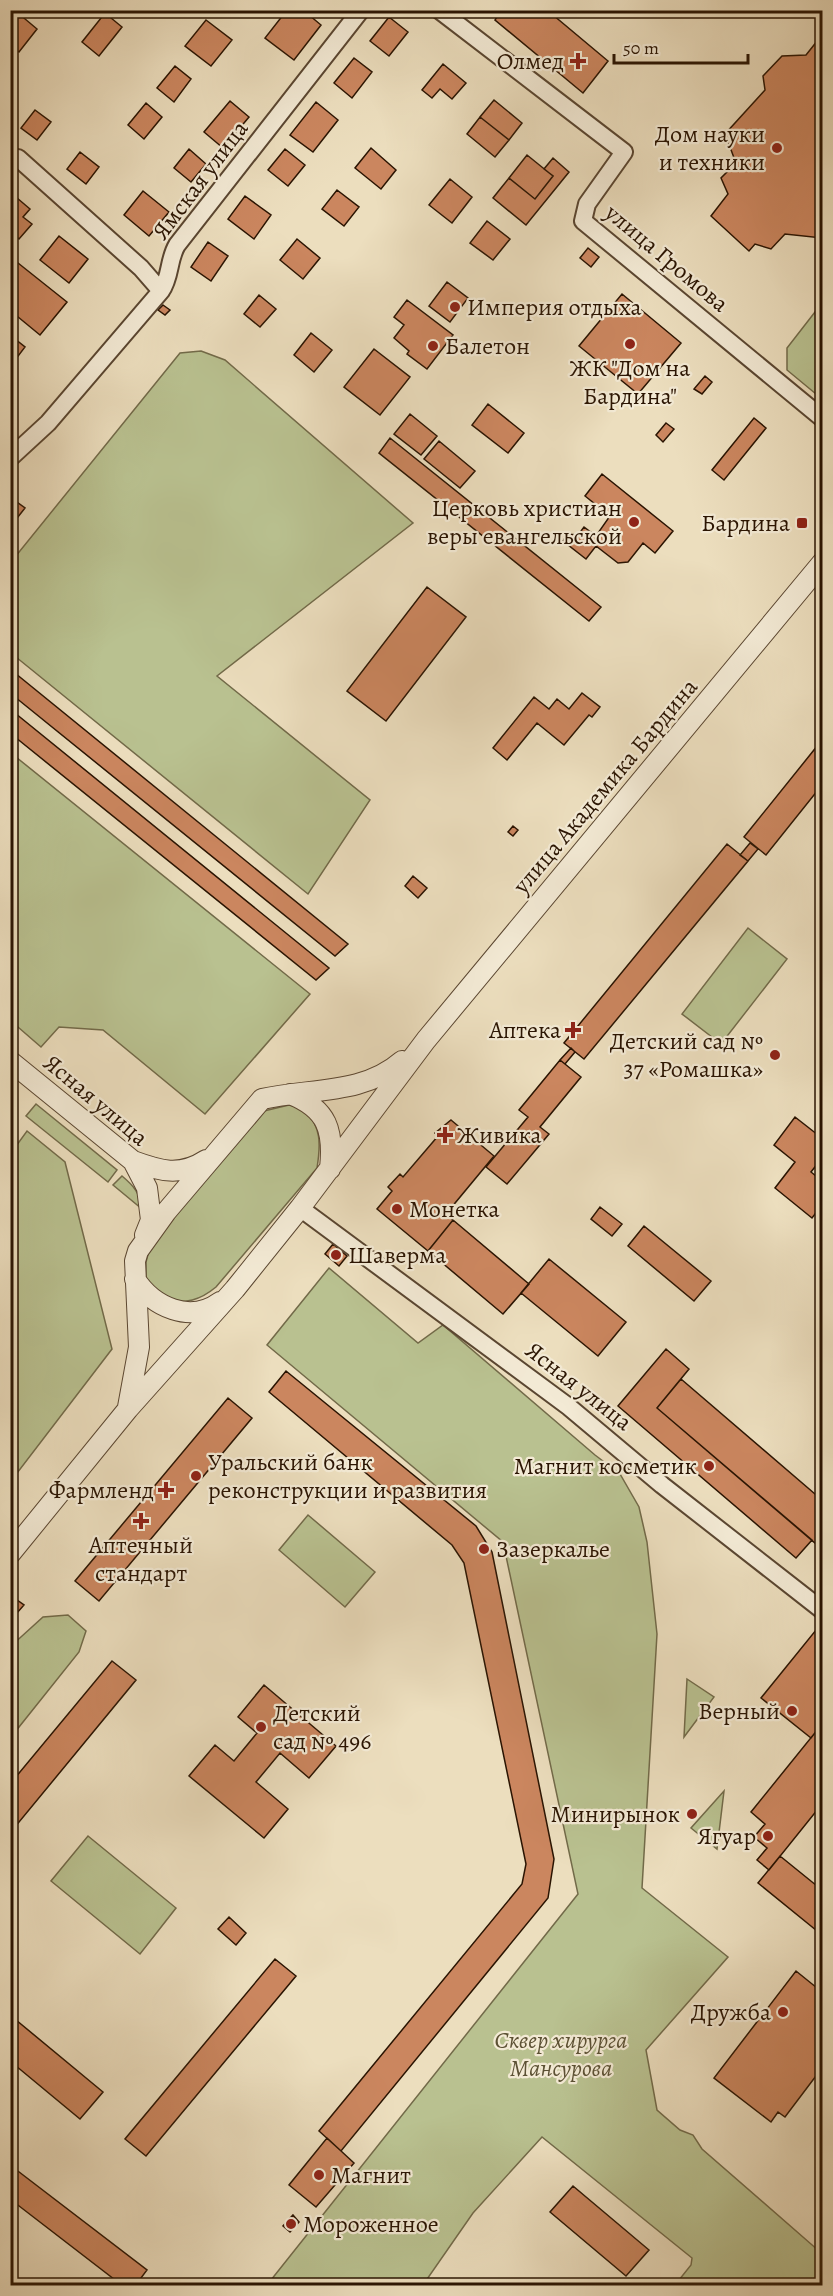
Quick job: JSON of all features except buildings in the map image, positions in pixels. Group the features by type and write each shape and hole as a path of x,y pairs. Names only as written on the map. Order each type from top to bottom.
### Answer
{"street":[{"name":"Ямская улица","path":"10,458 48,423 161,291 168,278 171,255 177,245 360,10"},
{"name":"улица Громова","path":"439,10 624,152 587,204 584,221 822,418"},
{"path":"18,158 141,268 161,291"},
{"name":"улица Академика Бардина","path":"10,1554 128,1409 227,1297 300,1208 426,1040 822,563"},
{"name":"улица Академика Бардина","path":"128,1409 139,1347 135,1279 138,1251 166,1212 262,1100 338,1088 375,1079 388,1073 426,1040"},
{"name":"Ясная улица","path":"10,1061 133,1161 147,1188 151,1220 138,1251"},
{"path":"290,1094 303,1099 324,1117 331,1133 330,1169"},
{"path":"133,1161 166,1172 181,1172 194,1168 218,1152"},
{"name":"Ясная улица","path":"300,1208 569,1407 662,1485 822,1610"},
{"name":"улица Академика Бардина","path":"135,1279 146,1295 173,1311 194,1311 214,1306 227,1297"}],"green space":[{"path":"822,303 822,399 787,370 787,348"},
{"path":"201,351 225,360 413,523 217,676 370,800 308,894 11,653 11,562 180,353"},
{"path":"11,753 310,994 205,1114 103,1030 59,1027 41,1047 11,1021"},
{"path":"748,928 787,959 721,1044 682,1014"},
{"path":"36,1104 117,1170 108,1182 26,1116"},
{"path":"289,1105 305,1109 317,1129 319,1151 317,1168 216,1287 192,1300 165,1301 146,1280 146,1262 151,1243 264,1111"},
{"path":"27,1131 65,1162 112,1349 11,1481 13,1419 11,1420 11,1153"},
{"path":"122,1176 136,1190 142,1209 113,1185"},
{"name":"Сквер хирурга Мансурова","path":"329,1268 418,1343 443,1325 620,1474 639,1507 647,1542 657,1634 642,1888 728,1957 646,2050 657,2110 680,2130 693,2135 702,2149 819,2251 822,2285 675,2285 691,2265 692,2258 542,2137 473,2213 423,2285 267,2285 578,1894 503,1542 267,1345"},
{"path":"308,1515 375,1572 345,1607 279,1550"},
{"path":"68,1615 86,1631 79,1652 11,1737 11,1646 43,1617"},
{"path":"687,1679 714,1697 684,1737"},
{"path":"724,1791 717,1849 691,1828"},
{"path":"88,1836 176,1908 140,1954 51,1881"}],"place":[{"name":"Олмед","path":"578,61"},
{"name":"Дом науки и техники","path":"777,148"},
{"name":"Империя отдыха","path":"455,307"},
{"name":"ЖК \"Дом на Бардина\"","path":"630,344"},
{"name":"Балетон","path":"433,346"},
{"name":"Церковь христиан веры евангельской","path":"634,522"},
{"name":"Бардина","path":"802,523"},
{"name":"Аптека","path":"573,1030"},
{"name":"Детский сад № 37 «Ромашка»","path":"775,1055"},
{"name":"Живика","path":"445,1135"},
{"name":"Монетка","path":"397,1209"},
{"name":"Шаверма","path":"336,1255"},
{"name":"Магнит косметик","path":"709,1466"},
{"name":"Уральский банк реконструкции и развития","path":"196,1476"},
{"name":"Фармленд","path":"166,1490"},
{"name":"Аптечный стандарт","path":"141,1521"},
{"name":"Зазеркалье","path":"484,1549"},
{"name":"Верный","path":"792,1711"},
{"name":"Детский сад № 496","path":"261,1727"},
{"name":"Минирынок","path":"692,1814"},
{"name":"Ягуар","path":"768,1836"},
{"name":"Дружба","path":"783,2012"},
{"name":"Магнит","path":"319,2175"},
{"name":"Мороженное","path":"291,2224"}]}
